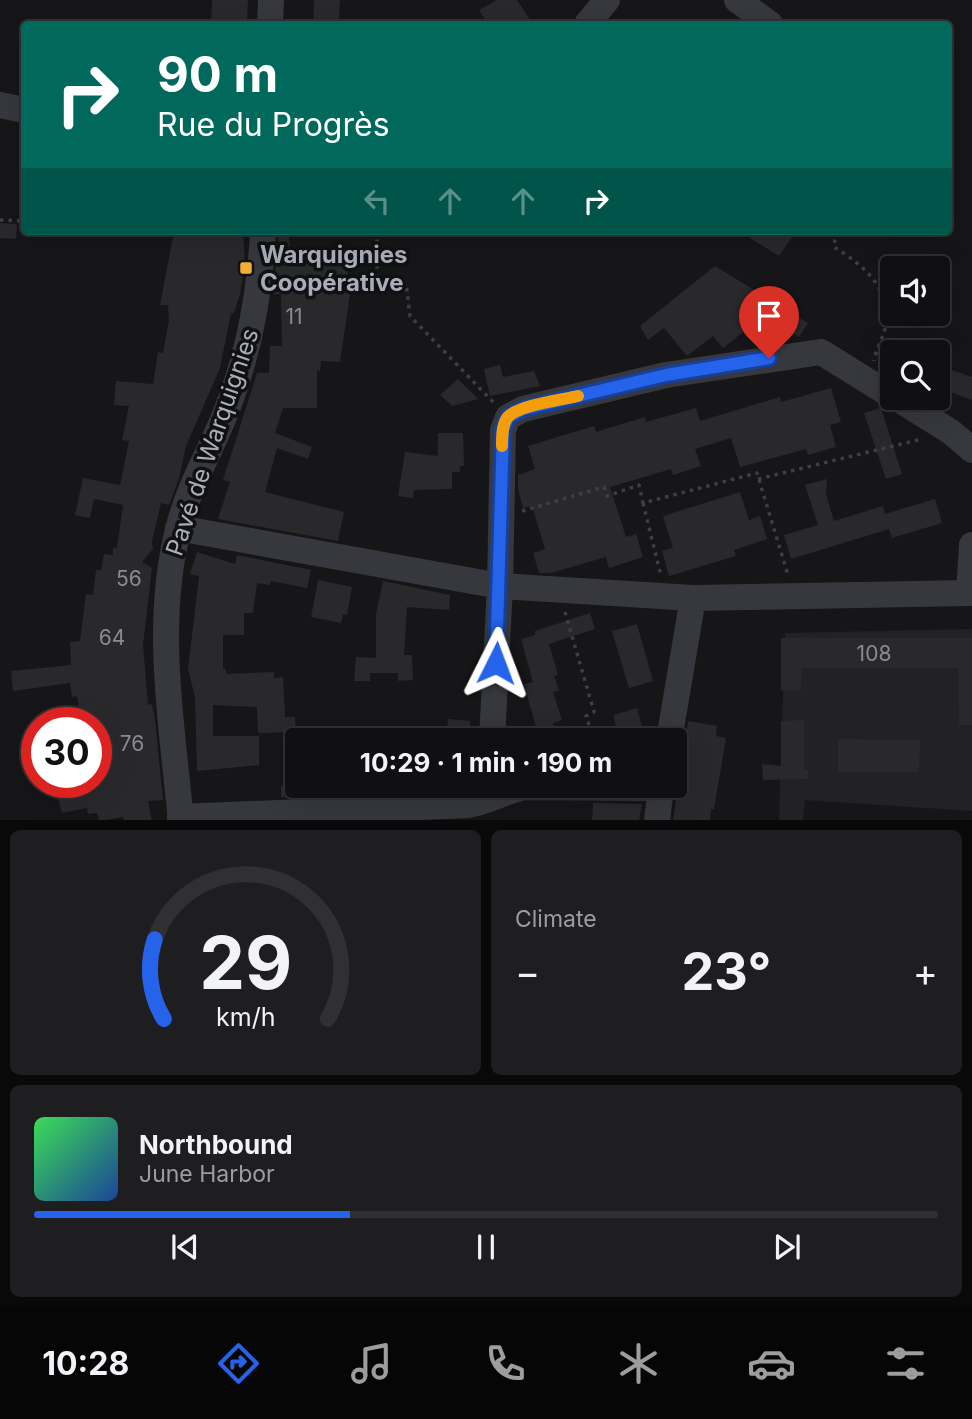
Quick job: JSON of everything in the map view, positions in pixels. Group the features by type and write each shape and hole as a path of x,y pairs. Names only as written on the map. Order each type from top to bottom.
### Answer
{"street":[{"path":"270,21 271,0"},
{"path":"590,21 607,0"},
{"path":"737,0 766,21"},
{"path":"0,105 21,109"},
{"name":"Pavé de Warquignies","path":"181,819 165,638 169,572 178,527 193,484 226,411 253,323 261,279 263,235"},
{"path":"493,728 500,586 503,430 508,417 523,409 666,375 794,354 821,352 880,388"},
{"path":"916,410 951,432 972,450"},
{"path":"178,527 500,586 693,598 970,594 972,545"},
{"path":"671,728 693,598"},
{"path":"181,819 468,805 481,803 485,798"},
{"path":"657,820 660,798"}],"path":[{"path":"0,220 21,221"},
{"path":"377,235 377,282 406,283 410,316 508,417"},
{"path":"836,235 834,247 877,281 882,293 886,326 881,340"},
{"path":"880,342 874,357 880,373"},
{"path":"758,479 951,432"},
{"path":"643,503 757,473 794,595"},
{"path":"500,517 604,487 607,495 639,485 666,596"},
{"path":"559,589 594,712 586,716 590,728"}],"shaded area":[{"path":"972,629 972,811 805,800 803,820 779,820 785,633"}],"building":[{"path":"212,0 248,0 247,21 211,21"},
{"path":"314,0 340,0 339,21 313,21"},
{"path":"497,0 517,0 531,21 486,21 479,10"},
{"path":"0,223 17,224 16,239 0,238"},
{"path":"173,235 243,235 245,262 240,294 234,313 231,313 220,368 186,446 179,478 169,505 161,503 152,541 153,549 142,562 152,568 143,645 148,705 152,704 155,720 163,800 148,801 152,820 124,820 123,817 99,820 97,813 88,814 87,808 62,813 58,798 112,798 112,707 79,707 77,696 72,697 70,683 13,691 11,671 71,665 70,642 80,641 86,594 93,595 96,570 101,570 104,554 113,555 113,548 117,548 123,505 94,499 90,518 75,515 83,478 120,485 129,441 122,440 129,406 114,405 116,381 153,384 158,352 163,353 169,320 168,305 160,305"},
{"path":"279,235 288,235 292,264 327,263 326,260 346,259 350,294 340,362 321,361 320,371 317,370 317,408 283,408 275,433 312,447 308,459 277,448 265,492 344,512 338,541 218,519 230,482 223,480 257,373 269,373 270,346 282,346 281,294 273,294"},
{"path":"745,235 793,235 779,256"},
{"path":"715,266 808,323 799,337 764,316 723,348 713,336 687,356 664,328 648,340 640,326"},
{"path":"500,365 503,377 534,371 540,386 490,396 484,369"},
{"path":"950,369 972,377 972,400 950,392"},
{"path":"458,379 478,399 452,406 440,395"},
{"path":"831,388 841,422 830,425 836,447 808,455 806,449 740,467 731,438 695,449 701,466 673,475 671,469 610,487 626,537 636,534 643,557 609,568 606,557 551,573 539,573 533,553 545,549 532,506 523,508 518,489 518,475 535,469 528,446 594,426 596,432 645,417 646,422 696,408 700,421 780,397 781,402"},
{"path":"882,410 902,474 886,479 864,413"},
{"path":"438,433 463,433 464,466 460,466 460,472 452,472 452,489 414,490 413,498 398,496 405,452 438,456"},
{"path":"827,479 826,494 834,521 883,506 885,514 935,499 942,523 892,538 889,529 791,559 784,535 818,525 805,485"},
{"path":"740,492 749,520 760,516 767,539 734,550 736,556 669,576 662,551 673,548 663,516"},
{"path":"197,552 235,564 237,555 311,570 307,588 271,581 270,585 257,583 253,613 244,613 244,635 223,635 223,669 226,669 226,674 274,672 274,678 283,677 285,717 295,717 296,728 285,728 285,732 258,733 257,707 213,705 213,736 259,736 259,765 197,771 195,697 188,669 199,576 190,574"},
{"path":"318,580 352,587 347,615 343,614 341,623 311,617"},
{"path":"383,581 450,595 449,610 407,607 404,655 412,655 413,680 398,681 398,673 370,673 370,681 354,681 356,657 376,658 376,614"},
{"path":"590,613 595,629 549,644 558,675 554,676 559,691 553,692 562,720 553,723 554,728 532,728 536,727 524,684 533,682 521,639 535,635 535,631"},
{"path":"637,624 653,681 629,688 612,631"},
{"path":"781,638 972,638 972,725 959,725 958,668 802,668 801,691 781,690"},
{"path":"637,708 643,728 617,728 613,715"},
{"path":"448,719 470,721 470,728 447,728"},
{"path":"804,720 804,769 808,770 808,779 763,780 762,764 781,766 781,721"},
{"path":"688,721 717,726 716,736 726,738 710,820 673,820 676,798 687,798"},
{"path":"838,739 920,740 919,772 838,772"},
{"path":"281,786 285,786 285,797 281,797"},
{"path":"593,803 642,804 639,820 592,820"}],"slow traffic":[{"path":"502,446 503,430 508,417 523,409 578,396"}],"place":[{"name":"Warquignies Coopérative","path":"246,268"}],"route":[{"path":"496,663 503,430 508,417 523,409 666,375 769,358"}]}
